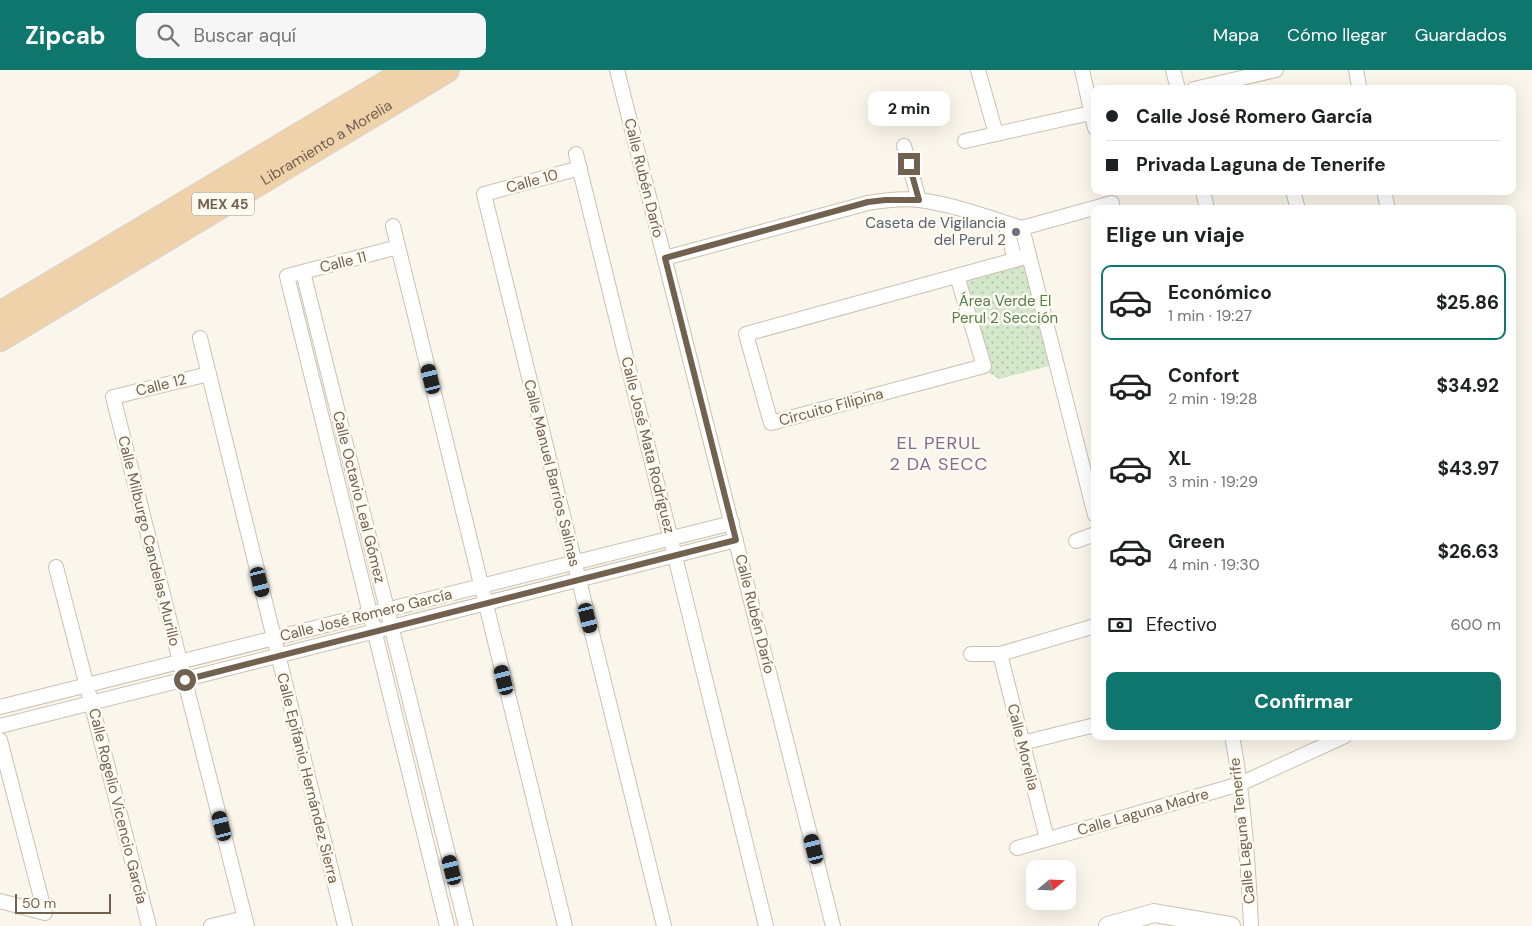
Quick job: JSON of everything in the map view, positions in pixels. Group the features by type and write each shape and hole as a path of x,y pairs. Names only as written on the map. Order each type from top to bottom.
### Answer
{"highway":[{"name":"Libramiento a Morelia","path":"0,314 408,70"},
{"name":"Libramiento a Morelia","path":"0,339 447,70"}],"street":[{"name":"Calle Rubén Darío","path":"617,70 834,926"},
{"path":"978,70 996,134"},
{"path":"1082,70 1091,104"},
{"path":"1174,70 1177,85"},
{"path":"1356,70 1359,85"},
{"path":"1211,85 1269,71"},
{"path":"965,141 1091,112"},
{"path":"904,146 919,200"},
{"name":"Calle José Mata Rodríguez","path":"576,154 766,926"},
{"name":"Calle 10","path":"484,194 580,168"},
{"name":"Calle Manuel Barrios Salinas","path":"484,194 664,926"},
{"path":"665,258 868,202 893,200 935,202 1022,228 1091,207"},
{"path":"1099,205 1112,201"},
{"path":"1005,223 1015,260"},
{"path":"393,226 565,926"},
{"path":"1022,228 1091,499"},
{"name":"Calle 11","path":"287,276 398,248"},
{"name":"Circuito Filipina","path":"957,276 984,366 771,423 746,334 1029,256"},
{"name":"Calle Octavio Leal Gómez","path":"303,272 466,926"},
{"name":"Calle Octavio Leal Gómez","path":"287,276 447,926"},
{"name":"Calle Epifanio Hernández Sierra","path":"200,338 345,926"},
{"name":"Calle 12","path":"113,397 209,374"},
{"name":"Calle Milburgo Candelas Murillo","path":"113,397 246,922"},
{"name":"Calle José Romero García","path":"0,707 732,523"},
{"path":"1076,541 1091,535"},
{"name":"Calle José Romero García","path":"0,726 736,540"},
{"name":"Calle Rogelio Vicencio García","path":"56,567 149,926"},
{"path":"971,654 1000,654 1091,627"},
{"name":"Calle Morelia","path":"1000,654 1047,839"},
{"path":"1022,743 1091,726"},
{"path":"0,740 45,913 0,901"},
{"name":"Calle Laguna Tenerife","path":"1233,740 1240,784 1248,856 1251,926"},
{"name":"Calle Laguna Madre","path":"1017,848 1240,784 1337,740"},
{"path":"1108,926 1154,913 1232,926"},
{"path":"211,926 246,922"}],"green space":[{"name":"Área Verde El Perul 2 Sección","path":"1027,261 1053,365 999,379 989,373 962,281"}],"place":[{"name":"Caseta de Vigilancia del Perul 2","path":"1016,232"}],"district":[{"name":"EL PERUL 2 DA SECC","path":"939,453"}],"route":[{"path":"185,680 736,540 665,258 868,202 902,199 919,200 909,164"}]}
